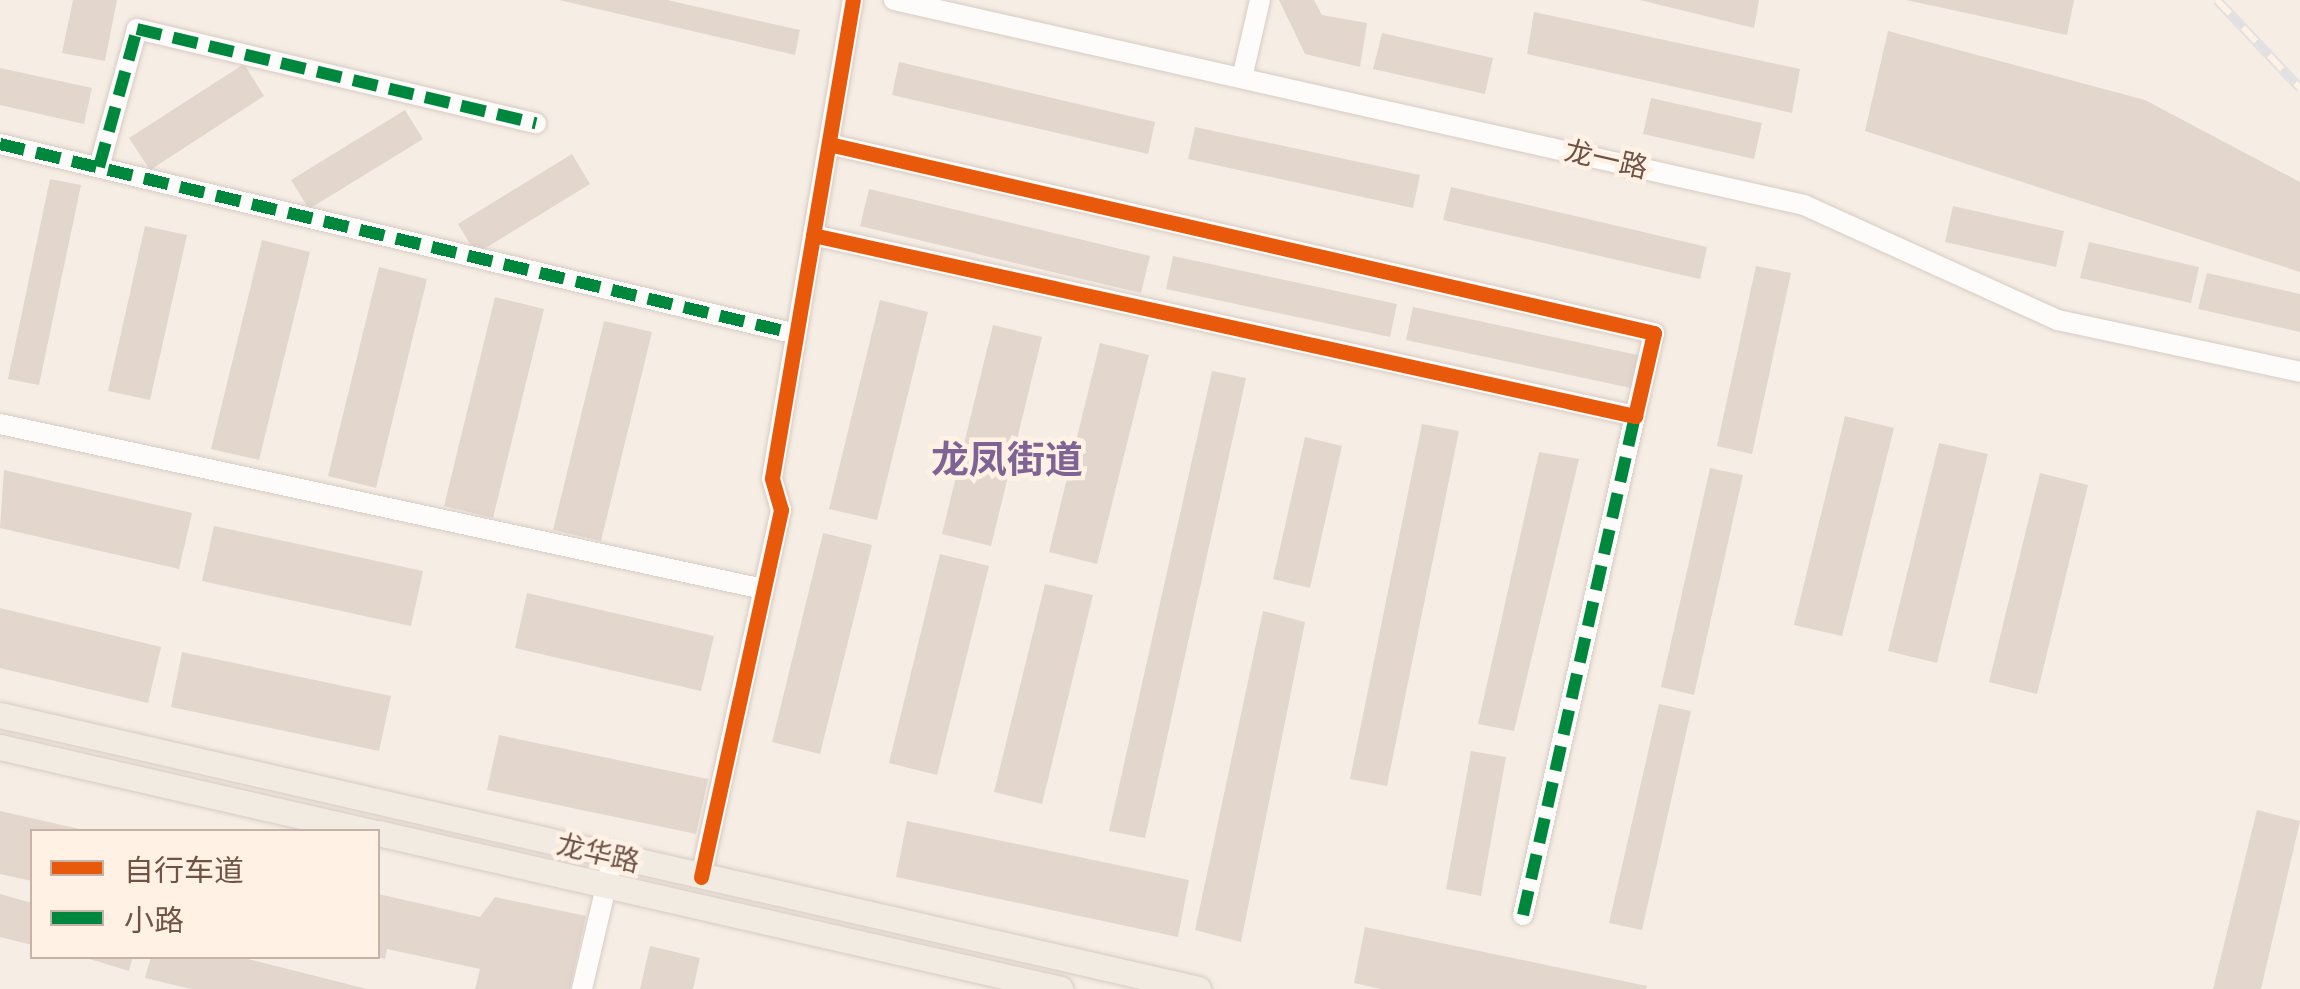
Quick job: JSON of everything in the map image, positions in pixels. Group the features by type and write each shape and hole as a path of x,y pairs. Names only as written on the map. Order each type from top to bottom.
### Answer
{"main road":[{"name":"龙华路","path":"0,714 1198,989"},
{"path":"0,747 361,829"},
{"path":"380,833 1060,989"}],"street":[{"path":"701,877 781,510 772,478 853,0"},
{"name":"龙一路","path":"894,0 1804,205 2058,320 2300,372"},
{"path":"1242,78 1260,0"},
{"path":"99,168 137,29 536,122"},
{"path":"0,144 796,334"},
{"path":"828,144 1654,333 1522,914"},
{"path":"813,235 1635,416"},
{"path":"0,424 764,589"},
{"path":"582,989 613,857"}],"building":[{"path":"73,0 117,0 105,61 62,53"},
{"path":"559,0 667,0 800,30 795,55"},
{"path":"1279,0 1314,0 1322,15 1367,23 1360,67 1305,54"},
{"path":"1640,0 1759,0 1754,28"},
{"path":"1906,0 2074,0 2067,35"},
{"path":"1534,12 1800,69 1792,113 1527,54"},
{"path":"1888,31 2145,100 2300,182 2300,272 1865,131"},
{"path":"1382,33 1493,58 1485,94 1373,69"},
{"path":"899,62 1155,122 1148,154 892,95"},
{"path":"244,64 264,96 150,170 129,138"},
{"path":"0,68 92,88 84,124 0,105"},
{"path":"1651,98 1762,123 1754,159 1643,134"},
{"path":"405,110 423,139 309,209 291,180"},
{"path":"1195,127 1420,175 1413,208 1188,159"},
{"path":"572,154 590,184 476,254 458,224"},
{"path":"50,179 81,185 39,385 8,379"},
{"path":"1451,187 1707,247 1700,279 1443,220"},
{"path":"869,189 1150,256 1141,293 860,226"},
{"path":"1953,206 2064,231 2056,267 1945,242"},
{"path":"145,226 187,235 150,400 108,391"},
{"path":"262,240 310,252 259,460 211,449"},
{"path":"2089,242 2199,267 2191,303 2080,278"},
{"path":"1173,256 1397,304 1390,337 1166,289"},
{"path":"1756,266 1791,273 1752,454 1717,446"},
{"path":"379,267 427,279 376,488 328,476"},
{"path":"2207,273 2300,294 2300,332 2198,309"},
{"path":"495,297 544,309 493,518 444,506"},
{"path":"880,300 928,312 877,520 829,509"},
{"path":"1413,307 1638,355 1631,388 1406,340"},
{"path":"604,321 652,332 601,541 553,530"},
{"path":"993,325 1042,337 991,546 942,534"},
{"path":"1100,343 1149,355 1097,564 1049,552"},
{"path":"1212,371 1246,378 1145,838 1109,831"},
{"path":"1845,416 1894,428 1842,636 1794,625"},
{"path":"1422,424 1459,431 1387,786 1350,779"},
{"path":"1305,437 1342,446 1310,588 1273,579"},
{"path":"1939,443 1988,454 1937,663 1888,651"},
{"path":"1539,452 1579,459 1514,731 1478,724"},
{"path":"1710,468 1743,475 1694,695 1661,687"},
{"path":"4,470 192,513 179,569 0,528"},
{"path":"2040,473 2088,485 2037,694 1989,682"},
{"path":"214,526 423,571 411,626 202,581"},
{"path":"823,533 872,545 820,754 772,742"},
{"path":"940,554 989,566 937,775 889,763"},
{"path":"1045,584 1093,595 1042,804 994,792"},
{"path":"527,593 714,636 701,691 515,648"},
{"path":"0,608 161,647 148,703 0,668"},
{"path":"1263,611 1305,622 1241,942 1195,930"},
{"path":"182,652 391,696 379,751 171,707"},
{"path":"1659,704 1691,711 1642,930 1609,923"},
{"path":"499,735 708,779 696,834 487,790"},
{"path":"1471,751 1506,757 1481,896 1446,889"},
{"path":"2257,810 2300,821 2261,989 2213,989"},
{"path":"0,811 80,829 30,829 30,881 0,874"},
{"path":"907,821 1189,880 1178,937 896,877"},
{"path":"0,894 30,902 30,944 0,937"},
{"path":"380,894 480,917 495,897 586,916 570,989 475,989 480,969 387,949 385,959 380,958"},
{"path":"1365,927 1647,986 1381,989 1354,983"},
{"path":"650,946 700,958 693,989 640,989"},
{"path":"90,959 132,959 129,971"},
{"path":"150,959 248,959 367,989 191,989 145,978"}],"railway":[{"path":"2217,0 2300,88"}],"marked path":[{"path":"99,167 137,29 536,123"},
{"path":"0,144 796,334"},
{"path":"1523,915 1635,416"}],"cycle path":[{"path":"701,877 781,510 772,478 853,0"},
{"path":"813,235 1635,416 1654,333 829,144"}],"district":[{"name":"龙凤街道","path":"1007,461"}]}
